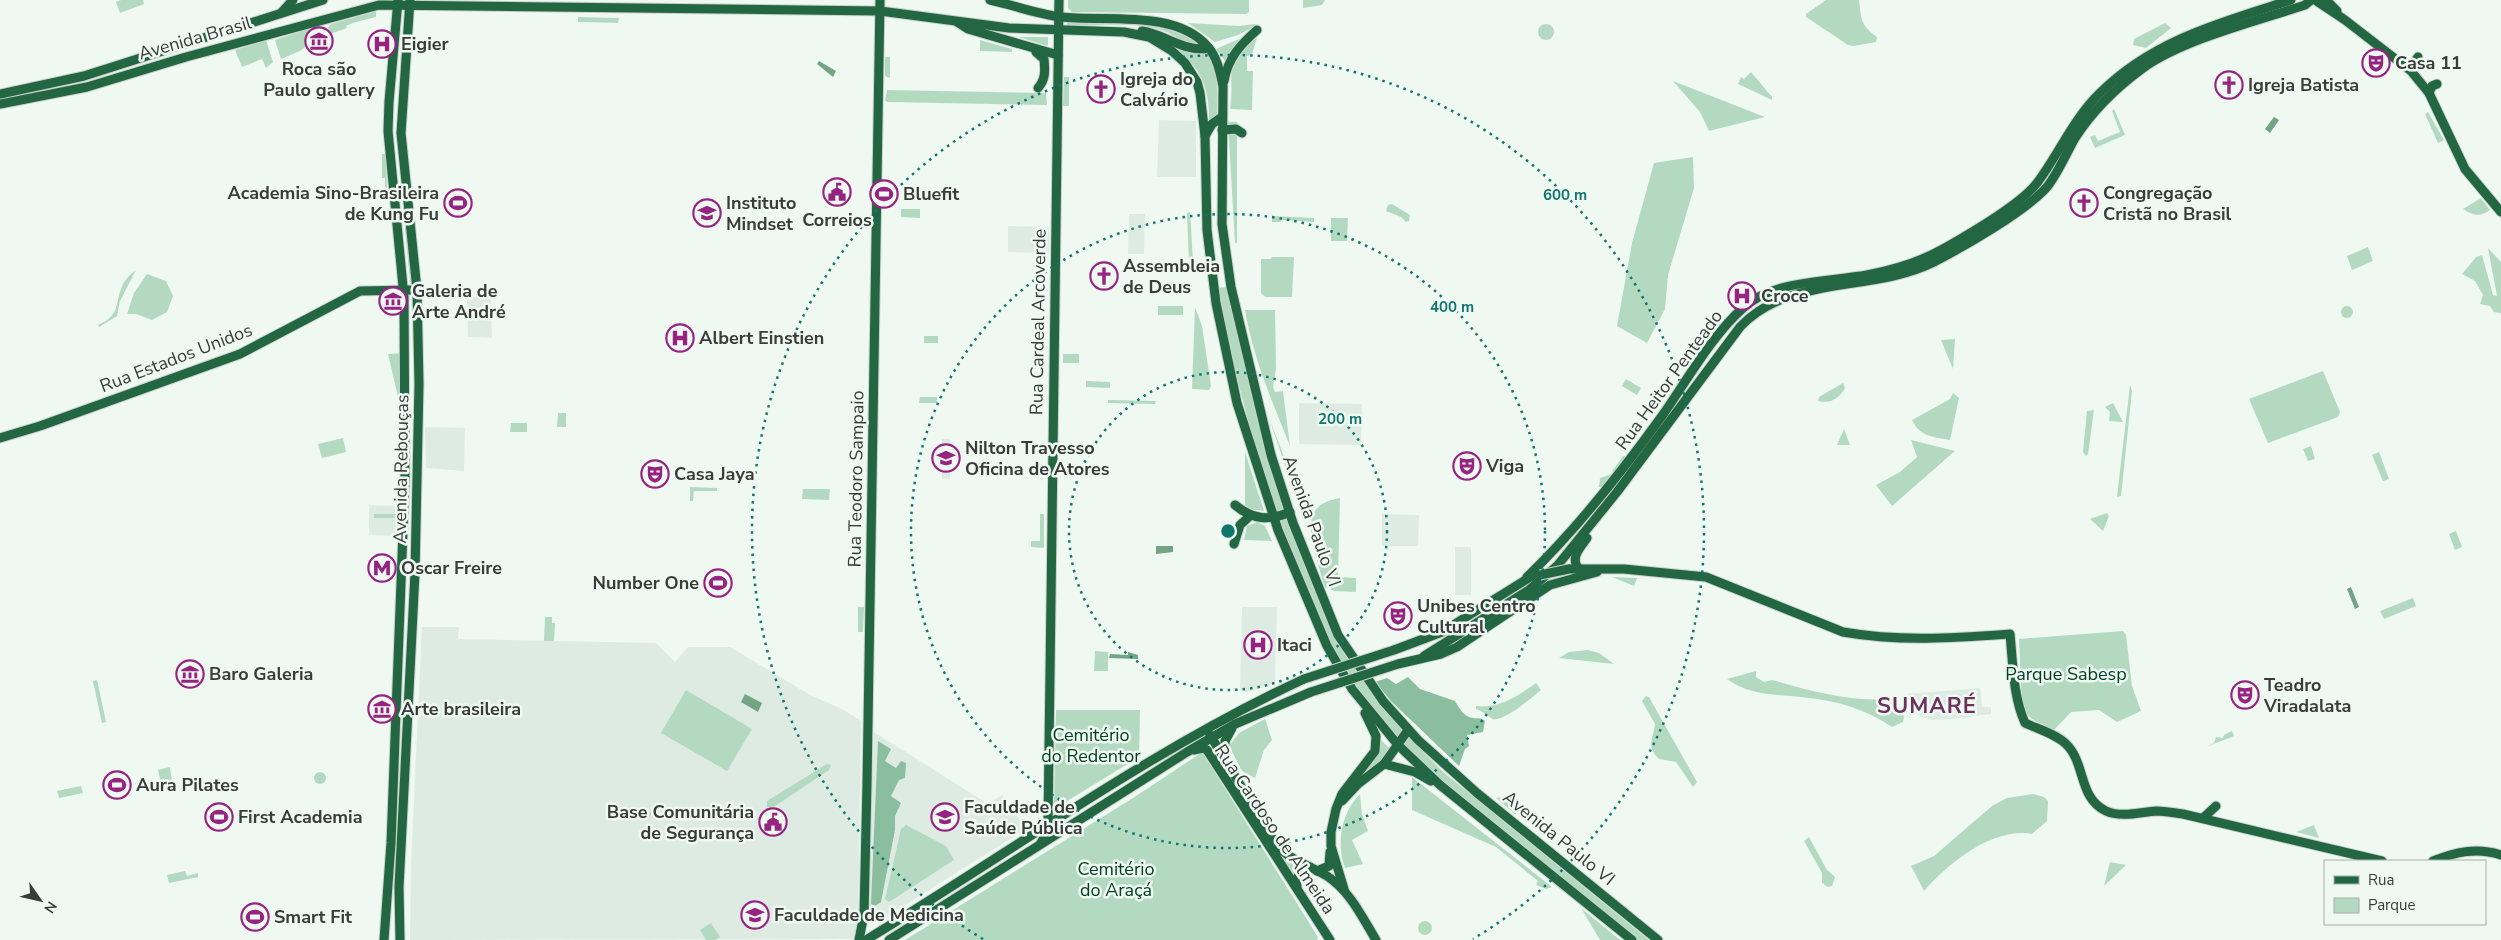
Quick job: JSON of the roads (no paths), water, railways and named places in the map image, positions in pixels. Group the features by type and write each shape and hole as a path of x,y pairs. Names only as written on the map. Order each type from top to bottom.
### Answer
{"main road":[{"name":"Avenida Brasil","path":"280,13 293,0"},
{"name":"Avenida Brasil","path":"0,94 84,76 323,0"},
{"name":"Rua Teodoro Sampaio","path":"860,940 864,914 880,0"},
{"name":"Avenida Paulo VI","path":"990,0 1059,16 1148,20 1182,29 1201,39 1209,48 1219,68 1223,86 1222,224 1231,287 1271,456 1290,512 1338,635 1370,684 1408,730 1477,793 1658,940"},
{"name":"Rua Cardeal Arcoverde","path":"1041,843 1047,832 1048,824 1059,0"},
{"name":"Rua Heitor Penteado","path":"1527,577 1616,480 1702,357 1744,307 1760,295 1778,289 1869,274 1928,257 1970,234 2030,191 2083,111 2099,93 2144,56 2206,27 2291,0"},
{"name":"Rua Heitor Penteado","path":"1617,492 1740,327 1762,307 1788,296 1879,280 1932,263 1971,241 2027,205 2048,185 2068,150 2095,111 2147,66 2207,38 2305,5 2311,0"},
{"path":"2315,0 2406,66 2429,93 2465,169 2501,212"},
{"path":"2326,0 2333,4 2345,20"},
{"name":"Avenida Brasil","path":"0,104 87,87 186,56 379,4 398,2 880,11 1009,28 1124,32"},
{"name":"Avenida Rebouças","path":"384,940 390,860 404,557 406,349 404,289 388,130 398,2"},
{"name":"Avenida Rebouças","path":"400,940 399,887 416,534 419,384 417,290 401,132 410,2"},
{"path":"379,4 389,12 395,24"},
{"path":"408,25 415,15 429,4"},
{"path":"952,19 968,29 1034,50 1058,55"},
{"path":"1223,86 1230,59 1257,30"},
{"name":"Avenida Paulo VI","path":"1124,32 1149,38 1160,43 1185,63 1197,82 1205,136 1206,230 1214,288 1237,403 1274,518 1327,646 1352,689 1398,745 1440,785 1632,940"},
{"path":"1124,32 1153,33 1188,48 1209,48"},
{"path":"1034,50 1044,58 1045,66 1044,80 1038,88"},
{"path":"2406,66 2414,63 2418,57"},
{"path":"2429,93 2432,86 2437,84"},
{"path":"1205,136 1212,124 1222,117"},
{"path":"1222,130 1232,128 1242,133"},
{"path":"2066,137 2070,142 2068,150"},
{"path":"2048,185 2046,178 2054,164 2055,155"},
{"name":"Rua Estados Unidos","path":"0,438 40,426 240,354 360,291 417,290"},
{"path":"1574,568 1576,554 1617,492"},
{"path":"1424,656 1544,579 1566,556 1617,492"},
{"path":"1235,505 1251,515 1274,518 1290,512"},
{"path":"1234,544 1240,525 1251,515"},
{"path":"866,940 1080,804 1238,710 1304,679 1394,650 1442,632 1527,577 1574,568 1624,569 1706,578 1844,632 1867,636 1935,640 2010,634 2019,707 2025,723 2066,744 2076,760 2086,790 2094,803 2111,813 2163,811 2202,818 2378,860"},
{"path":"889,940 1041,843 1235,724 1311,692 1424,656 1440,654 1457,647 1550,585 1605,570"},
{"path":"1298,890 1297,877 1301,871 1329,866 1331,832 1336,808 1348,784 1373,755 1376,746 1375,731 1352,689"},
{"path":"1238,710 1258,714"},
{"path":"1226,761 1225,741 1235,724"},
{"name":"Rua Cardoso de Almeida","path":"1206,728 1277,846 1314,869 1344,891"},
{"path":"1336,808 1358,784 1384,764 1408,730"},
{"name":"Rua Cardoso de Almeida","path":"1187,752 1202,748 1207,750 1330,940"},
{"path":"1384,764 1415,772 1440,785"},
{"path":"1077,822 1074,816 1080,804"},
{"path":"2202,818 2216,806"},
{"path":"1331,846 1344,891 1376,940"},
{"path":"2436,860 2463,852 2484,851 2501,855"},
{"path":"864,914 869,924 878,932 890,935 899,934"}],"place":[{"name":"Roca são Paulo gallery","path":"319,41"},
{"name":"Eigier","path":"382,44"},
{"name":"Casa 11","path":"2376,63"},
{"name":"Igreja Batista","path":"2229,85"},
{"name":"Igreja do Calvário","path":"1101,89"},
{"name":"Correios","path":"837,192"},
{"name":"Bluefit","path":"884,194"},
{"name":"Academia Sino-Brasileira de Kung Fu","path":"458,203"},
{"name":"Congregação Cristã no Brasil","path":"2084,203"},
{"name":"Instituto Mindset","path":"707,213"},
{"name":"Assembleia de Deus","path":"1104,276"},
{"name":"Croce","path":"1742,296"},
{"name":"Galeria de Arte André","path":"393,301"},
{"name":"Albert Einstien","path":"680,338"},
{"name":"Nilton Travesso Oficina de Atores","path":"946,458"},
{"name":"Viga","path":"1467,466"},
{"name":"Casa Jaya","path":"655,474"},
{"name":"Oscar Freire","path":"382,568"},
{"name":"Number One","path":"718,583"},
{"name":"Unibes Centro Cultural","path":"1398,616"},
{"name":"Itaci","path":"1258,645"},
{"name":"Baro Galeria","path":"190,674"},
{"name":"Teadro Viradalata","path":"2245,695"},
{"name":"Arte brasileira","path":"382,709"},
{"name":"Aura Pilates","path":"117,785"},
{"name":"First Academia","path":"219,817"},
{"name":"Faculdade de Saúde Pública","path":"945,817"},
{"name":"Base Comunitária de Segurança","path":"773,822"},
{"name":"Faculdade de Medicina","path":"755,915"},
{"name":"Smart Fit","path":"255,917"}],"district":[{"name":"SUMARÉ","path":"1927,705"}],"park label":[{"name":"Parque Sabesp","path":"2066,674"},
{"name":"Cemitério do Redentor","path":"1091,745"},
{"name":"Cemitério do Araçá","path":"1116,880"}]}
